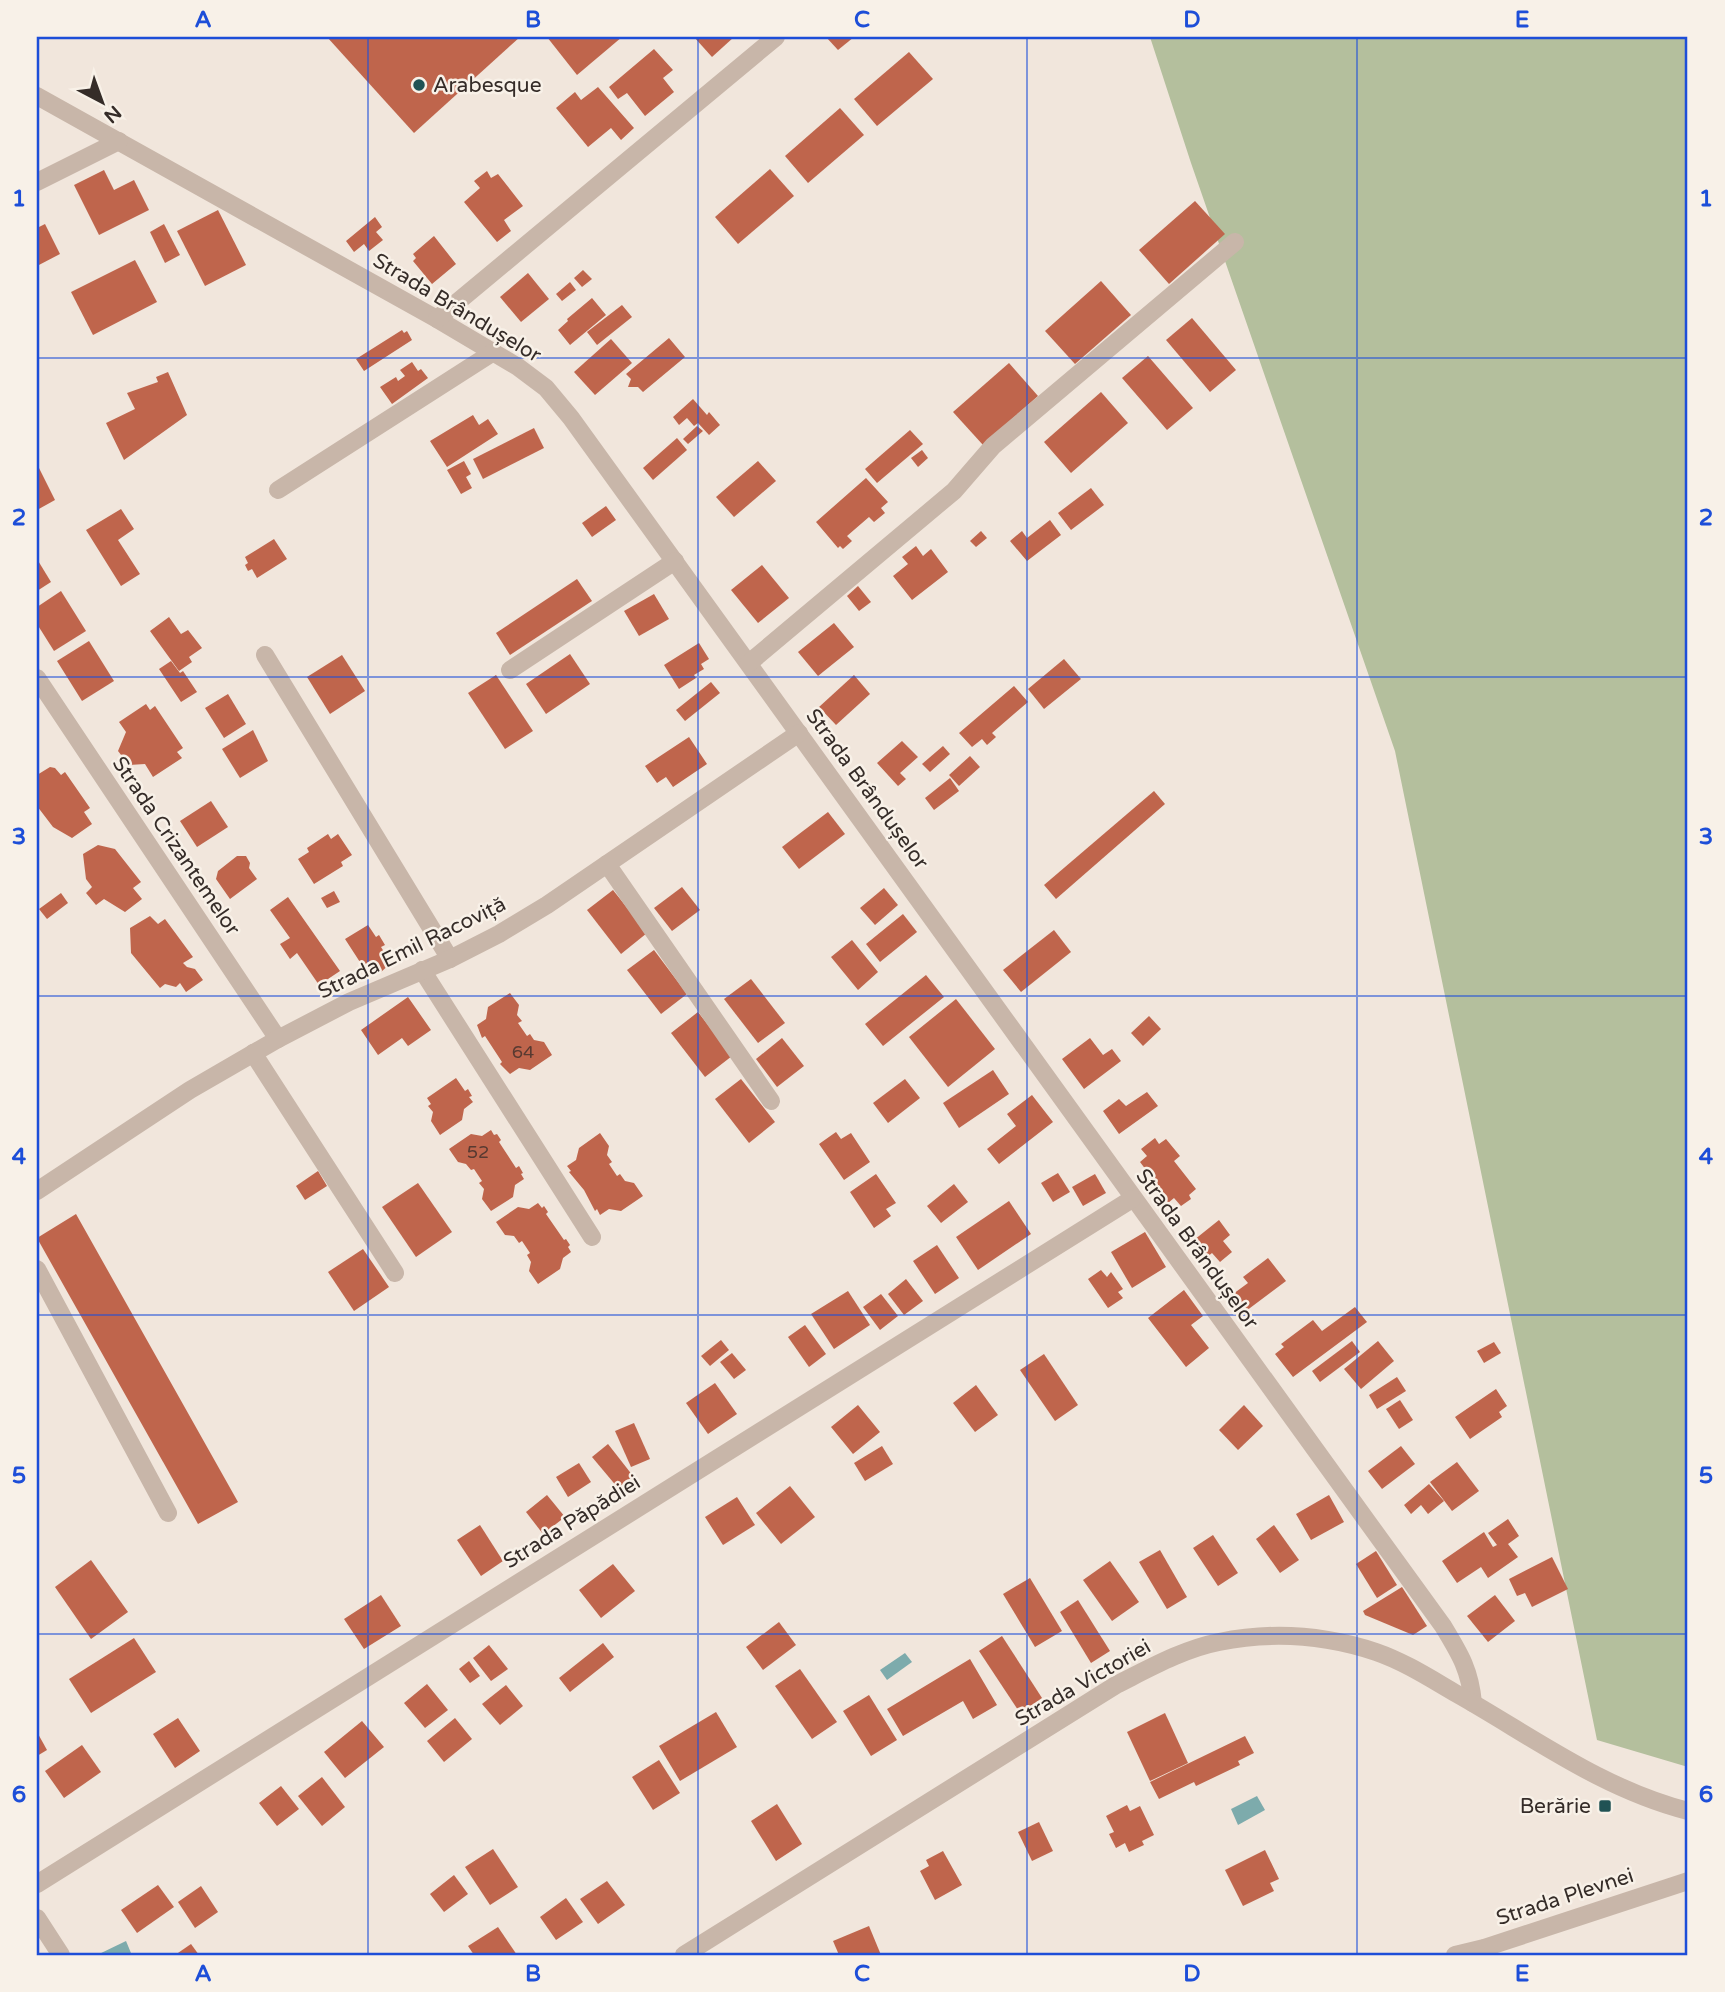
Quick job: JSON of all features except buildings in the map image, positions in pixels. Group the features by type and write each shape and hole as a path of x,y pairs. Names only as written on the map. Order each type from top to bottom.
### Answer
{"street":[{"path":"437,319 776,37"},
{"name":"Strada Brândușelor","path":"37,96 437,319 518,367 546,388 571,418 750,663 1132,1199 1443,1626 1465,1662 1473,1703"},
{"path":"37,182 119,141"},
{"path":"750,663 954,491 993,446 1234,242"},
{"path":"278,491 492,353"},
{"path":"510,670 675,561"},
{"path":"265,655 450,959"},
{"name":"Strada Crizantemelor","path":"37,678 278,1039"},
{"name":"Strada Emil Racoviță","path":"37,1191 190,1090 278,1039 349,1002 450,959 499,934 799,733"},
{"path":"607,864 771,1101"},
{"path":"422,970 592,1237"},
{"path":"253,1053 395,1273"},
{"name":"Strada Păpădiei","path":"37,1884 1132,1199"},
{"path":"37,1269 168,1513"},
{"name":"Strada Victoriei","path":"684,1955 1116,1685 1163,1662 1216,1642 1260,1636 1296,1635 1335,1641 1378,1653 1415,1670 1601,1779 1664,1805 1688,1811"},
{"name":"Strada Plevnei","path":"1455,1955 1484,1948 1688,1881"},
{"path":"37,1918 61,1955"}],"green space":[{"path":"1150,37 1688,37 1688,1767 1597,1740 1395,751 1191,163"}],"water":[{"path":"905,1653 912,1662 887,1680 880,1670"},
{"path":"1257,1796 1265,1810 1238,1825 1231,1809"},
{"path":"126,1941 131,1953 127,1955 97,1955"}],"place":[{"name":"Arabesque","path":"419,85"},
{"name":"Berărie","path":"1605,1806"}]}
